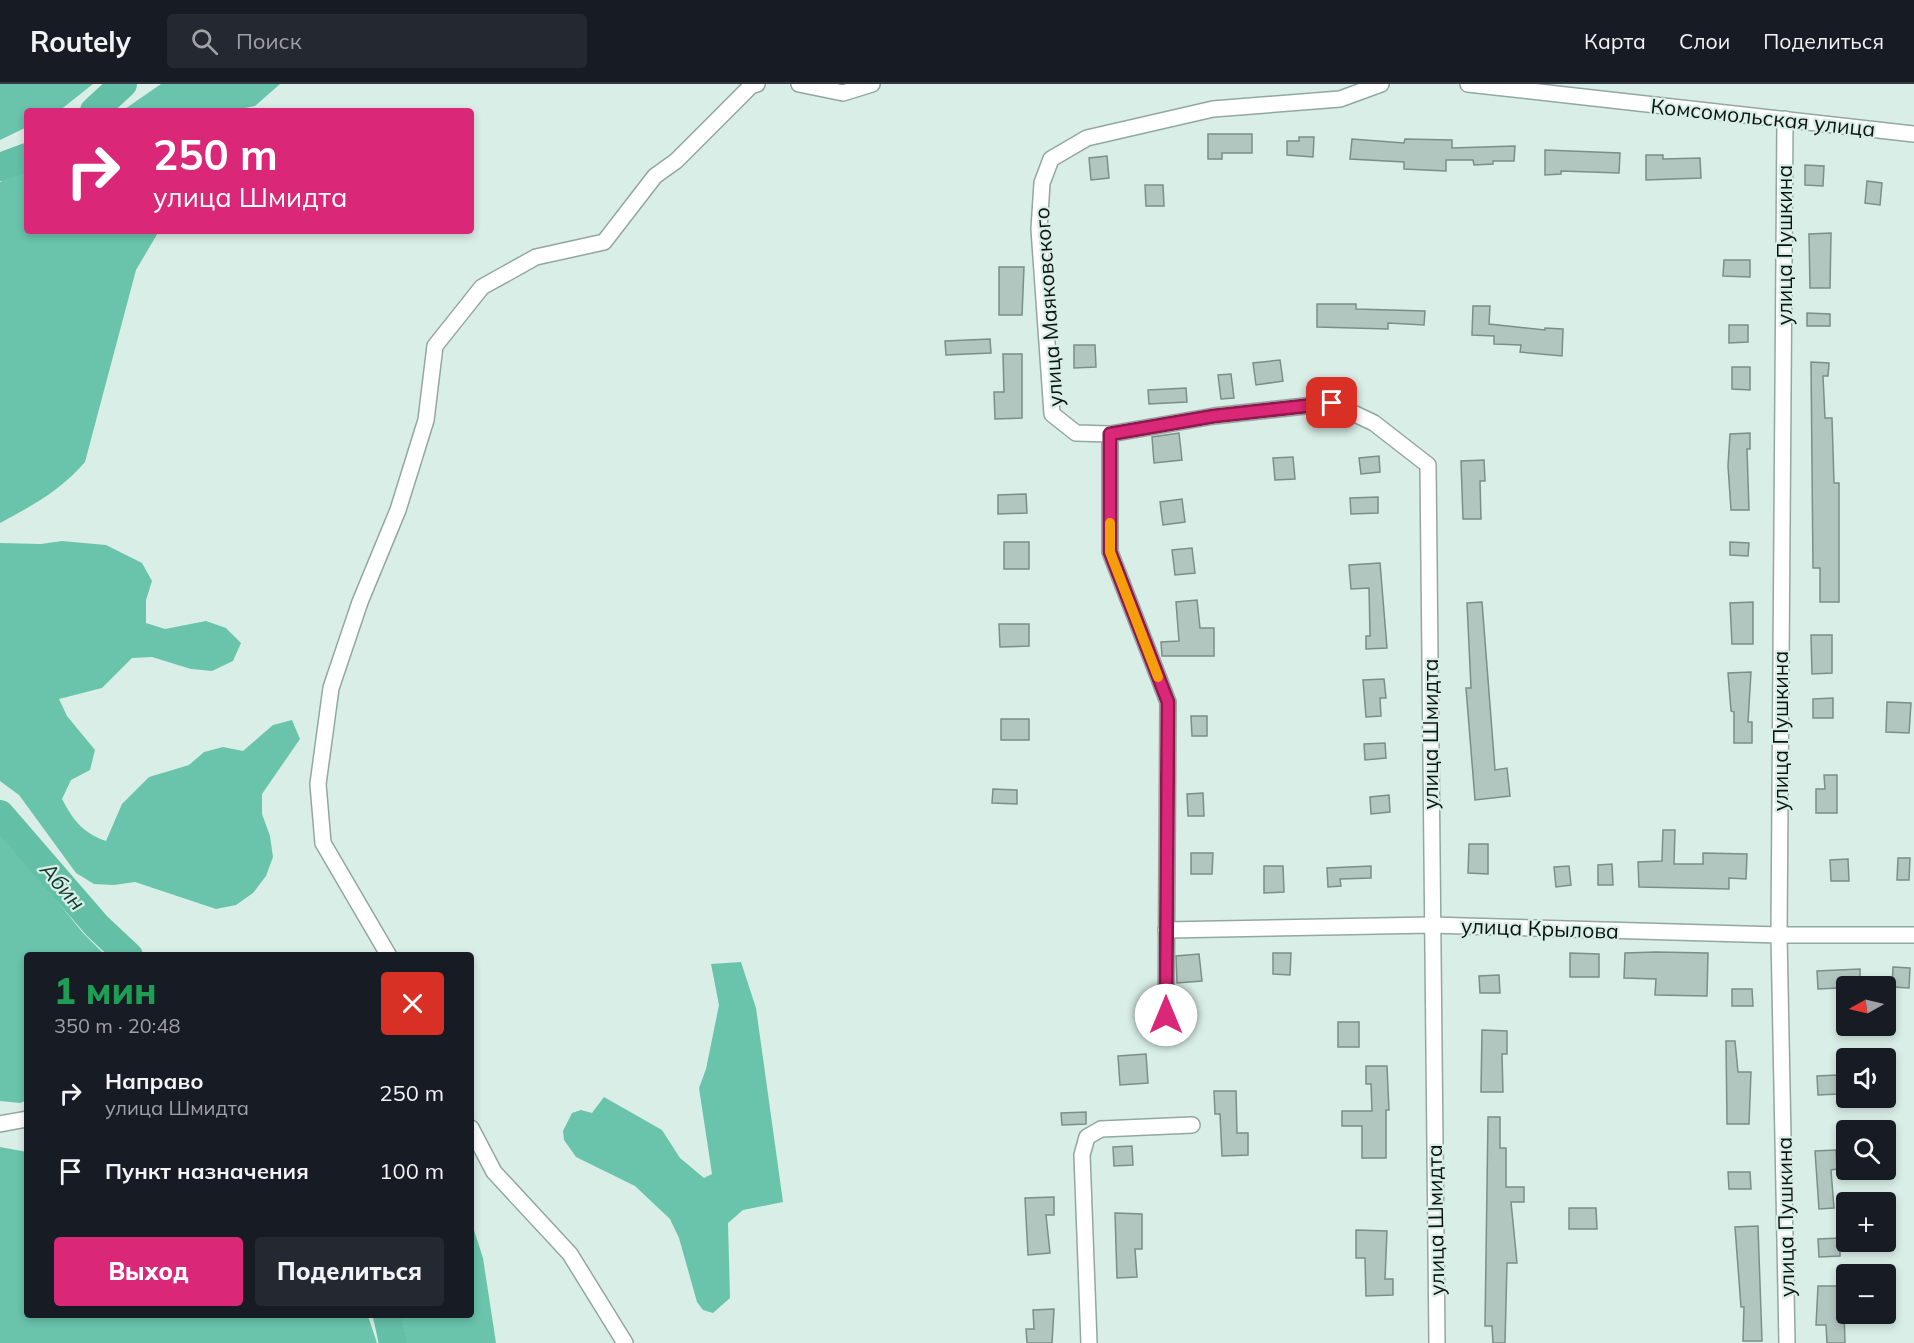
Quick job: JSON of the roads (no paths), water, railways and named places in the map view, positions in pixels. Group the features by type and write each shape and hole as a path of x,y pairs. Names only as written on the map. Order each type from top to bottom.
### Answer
{"street":[{"path":"387,952 323,843 318,784 331,688 360,602 398,510 426,420 435,346 482,287 536,257 604,242 655,176 676,160 751,86 757,84"},
{"path":"799,84 843,93 872,84"},
{"name":"улица Маяковского","path":"1110,434 1076,433 1052,414 1040,229 1042,183 1051,159 1087,138 1202,112 1340,99 1381,84"},
{"name":"Комсомольская улица","path":"1468,84 1914,134"},
{"name":"улица Пушкина","path":"1785,119 1779,935 1787,1343"},
{"name":"улица Шмидта","path":"1110,434 1214,416 1332,403 1374,423 1428,465 1437,1343"},
{"path":"1110,434 1110,552 1168,702 1166,1015"},
{"name":"улица Крылова","path":"1166,930 1431,925 1779,935 1914,935"},
{"path":"0,1124 24,1120"},
{"path":"1089,1343 1082,1155 1087,1137 1101,1129 1192,1125"},
{"path":"474,1134 494,1172 570,1254 625,1343"}],"waterway":[{"name":"Абин","path":"97,108 123,84"},
{"name":"Абин","path":"0,167 24,158"},
{"name":"Абин","path":"0,814 97,926 125,952"},
{"name":"Абин","path":"387,1318 393,1343"}]}
